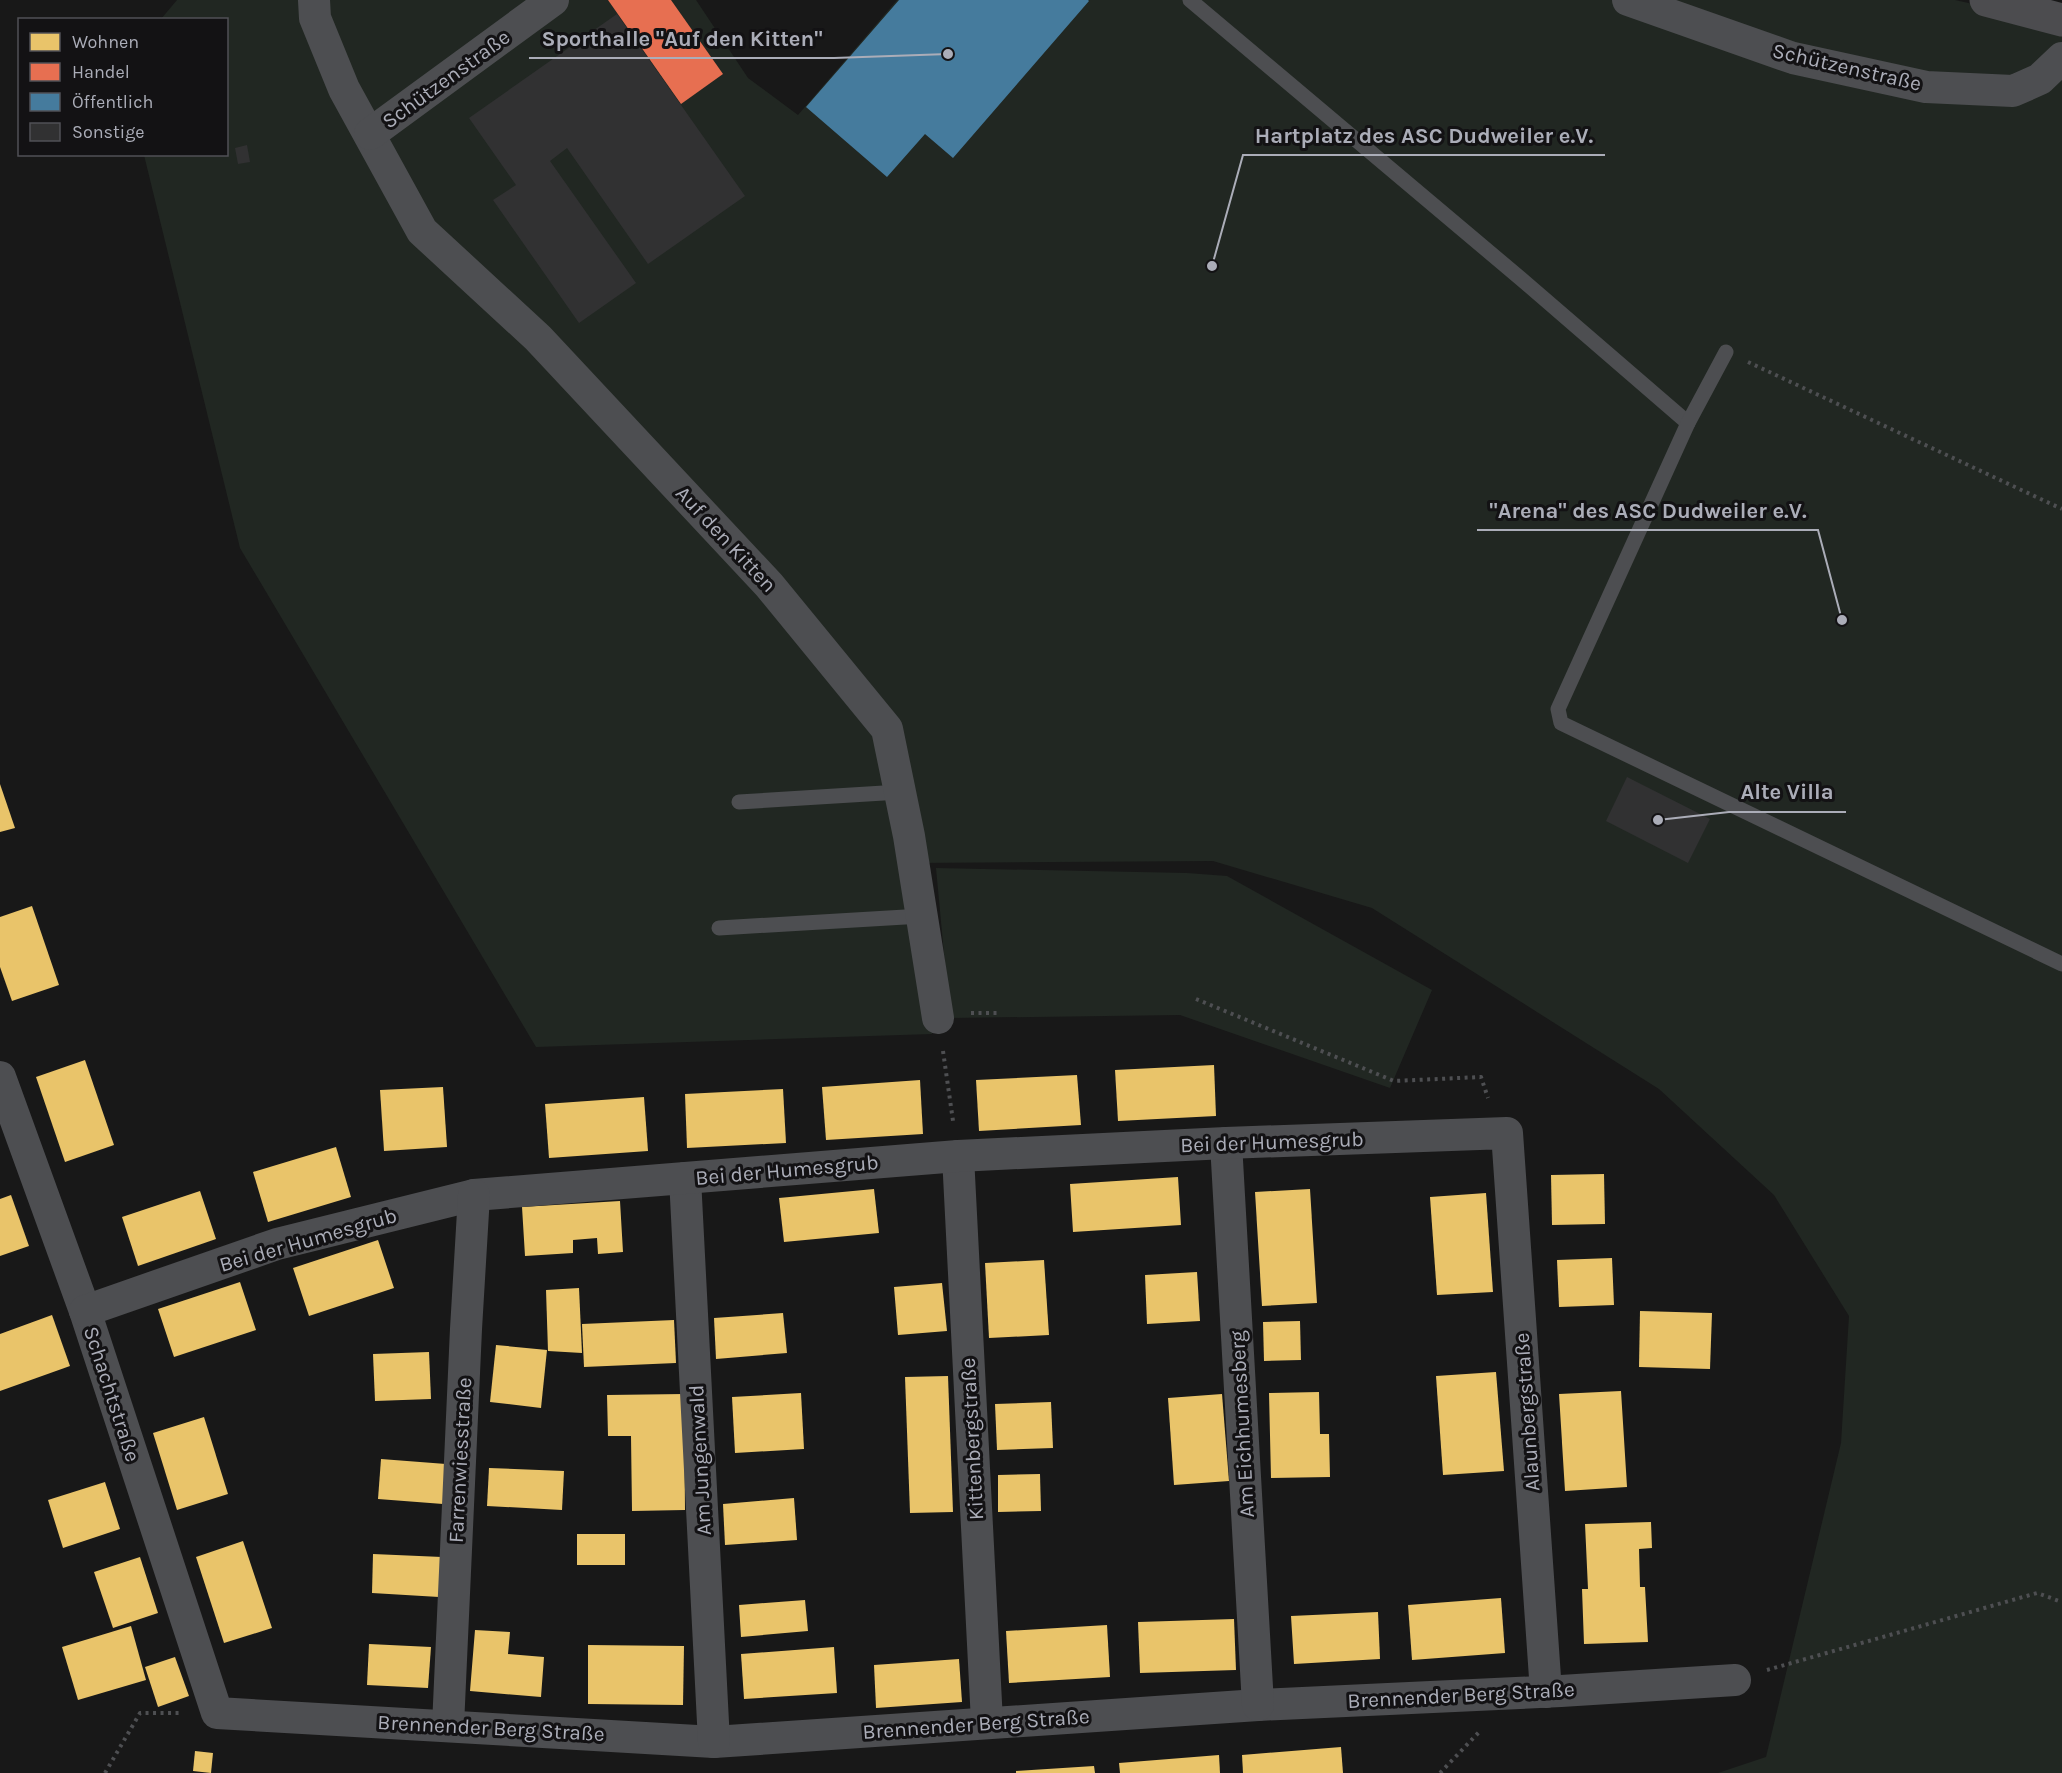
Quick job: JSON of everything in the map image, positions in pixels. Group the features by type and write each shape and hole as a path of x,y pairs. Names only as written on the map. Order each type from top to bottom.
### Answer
{"main road":[{"path":"1986,0 2062,20"}],"street":[{"name":"Schützenstraße","path":"314,0 315,18 344,89 370,134 554,0"},
{"name":"Schützenstraße","path":"1628,0 1793,58 1926,87 2013,91 2040,79 2062,58"},
{"name":"Auf den Kitten","path":"370,134 422,231 538,338 769,585 887,729 922,916 938,1018"},
{"name":"Schachtstraße","path":"0,1077 85,1311 217,1713"},
{"name":"Bei der Humesgrub","path":"85,1311 278,1244 474,1195 958,1156 1507,1133"},
{"name":"Alaunbergstraße","path":"1507,1133 1546,1692"},
{"name":"Am Eichhumesberg","path":"1226,1143 1258,1705"},
{"name":"Kittenbergstraße","path":"958,1156 987,1722"},
{"name":"Am Jungenwald","path":"685,1178 714,1742"},
{"name":"Farrenwiesstraße","path":"448,1726 474,1195"},
{"name":"Brennender Berg Straße","path":"217,1713 714,1742 1258,1705 1546,1692 1735,1680"}],"lane":[{"path":"1190,0 1688,423"},
{"path":"1726,352 1688,423 1558,709 1561,723 2062,964"},
{"path":"739,802 900,792"},
{"path":"719,928 922,916"}],"path":[{"path":"1726,352 2062,509"},
{"path":"1196,999 1394,1081 1481,1077 1488,1100"},
{"path":"938,1018 958,1156"},
{"path":"1735,1680 2037,1593 2062,1602"},
{"path":"1440,1773 1515,1693"},
{"path":"105,1773 140,1713 217,1713"}],"shaded area":[{"path":"177,0 696,0 748,78 798,115 897,0 1955,0 2062,24 2062,1773 1718,1773 1766,1757 1841,1443 1849,1316 1774,1195 1659,1089 1372,908 1213,861 909,863 932,1034 536,1047 240,548 144,156 228,156 228,18 162,18"},
{"path":"936,868 1187,873 1227,876 1432,990 1390,1088 1180,1015 950,1018"}],"building: Wohnen":[{"path":"0,784 15,828 0,832"},
{"path":"32,906 59,985 12,1001 0,967 0,917"},
{"path":"85,1060 114,1145 65,1162 36,1077"},
{"path":"1214,1065 1216,1116 1118,1121 1115,1070"},
{"path":"1077,1075 1081,1125 979,1131 976,1080"},
{"path":"920,1080 923,1134 826,1140 822,1087"},
{"path":"443,1087 447,1147 384,1151 380,1090"},
{"path":"783,1089 786,1143 687,1148 685,1094"},
{"path":"644,1097 648,1151 549,1158 545,1104"},
{"path":"336,1147 351,1197 268,1222 253,1172"},
{"path":"1604,1174 1605,1224 1552,1225 1551,1175"},
{"path":"1178,1177 1181,1225 1073,1232 1070,1184"},
{"path":"874,1189 879,1233 784,1242 779,1198"},
{"path":"1310,1189 1317,1303 1262,1306 1255,1192"},
{"path":"200,1191 216,1239 138,1266 122,1217"},
{"path":"1486,1193 1493,1292 1437,1295 1430,1197"},
{"path":"11,1195 29,1246 0,1256 0,1199"},
{"path":"620,1201 623,1252 598,1254 597,1238 573,1240 573,1253 525,1256 522,1207"},
{"path":"378,1240 394,1288 309,1316 293,1268"},
{"path":"1612,1258 1614,1305 1559,1307 1557,1260"},
{"path":"1044,1260 1049,1335 989,1338 985,1263"},
{"path":"1197,1272 1200,1321 1147,1324 1145,1275"},
{"path":"240,1282 256,1330 174,1357 158,1309"},
{"path":"942,1283 947,1331 898,1335 894,1287"},
{"path":"579,1288 582,1353 548,1351 546,1290"},
{"path":"1640,1311 1712,1313 1710,1369 1639,1367"},
{"path":"783,1313 787,1353 716,1359 714,1318"},
{"path":"52,1315 70,1366 0,1391 0,1334"},
{"path":"674,1320 676,1363 584,1367 582,1324"},
{"path":"1300,1321 1301,1360 1264,1361 1263,1322"},
{"path":"496,1345 547,1350 541,1408 490,1402"},
{"path":"429,1352 431,1399 375,1401 373,1354"},
{"path":"1496,1372 1504,1471 1443,1475 1436,1376"},
{"path":"948,1376 953,1512 910,1513 905,1377"},
{"path":"1621,1391 1627,1487 1565,1491 1559,1394"},
{"path":"1319,1392 1320,1434 1329,1434 1330,1477 1271,1478 1269,1393"},
{"path":"801,1393 804,1449 735,1453 732,1397"},
{"path":"684,1394 685,1510 632,1511 631,1436 608,1436 607,1395"},
{"path":"1222,1394 1229,1481 1174,1485 1168,1398"},
{"path":"1051,1402 1053,1448 997,1450 995,1404"},
{"path":"204,1417 228,1494 177,1510 153,1433"},
{"path":"381,1459 446,1464 443,1504 378,1499"},
{"path":"489,1468 564,1471 562,1510 487,1506"},
{"path":"1040,1474 1041,1511 998,1512 998,1475"},
{"path":"105,1482 120,1529 63,1548 48,1500"},
{"path":"794,1498 797,1540 725,1545 723,1504"},
{"path":"1651,1522 1652,1548 1639,1549 1640,1587 1645,1587 1648,1642 1584,1644 1582,1589 1588,1589 1585,1524"},
{"path":"577,1534 625,1534 625,1565 577,1565"},
{"path":"243,1541 272,1628 224,1643 196,1557"},
{"path":"373,1554 442,1557 439,1597 372,1593"},
{"path":"140,1557 158,1613 113,1628 94,1572"},
{"path":"1501,1598 1505,1653 1412,1660 1408,1605"},
{"path":"805,1600 808,1631 741,1637 739,1605"},
{"path":"1378,1612 1380,1659 1294,1664 1291,1616"},
{"path":"1234,1619 1236,1670 1140,1673 1138,1622"},
{"path":"1107,1625 1110,1677 1009,1683 1006,1631"},
{"path":"131,1626 146,1680 78,1700 62,1647"},
{"path":"475,1630 510,1632 508,1654 544,1657 541,1697 470,1691"},
{"path":"369,1644 431,1647 428,1688 367,1685"},
{"path":"588,1645 684,1646 683,1705 588,1704"},
{"path":"834,1647 837,1693 744,1699 741,1654"},
{"path":"175,1657 189,1696 158,1707 145,1667"},
{"path":"959,1659 962,1702 876,1708 874,1665"},
{"path":"1341,1747 1343,1773 1243,1773 1242,1755"},
{"path":"195,1751 213,1753 211,1773 193,1771"},
{"path":"1219,1755 1220,1773 1120,1773 1119,1763"},
{"path":"1094,1766 1095,1773 1016,1773 1016,1771"}],"building: Handel":[{"path":"608,0 671,0 723,74 681,104"}],"building: Öffentlich":[{"path":"899,0 1089,1 953,158 925,134 887,177 806,107"}],"building: Sonstige":[{"path":"617,14 745,196 648,264 567,148 550,161 636,283 579,323 493,200 516,185 469,118"},
{"path":"247,145 250,162 238,164 235,148"},
{"path":"1627,777 1710,819 1688,863 1606,821"}],"place":[{"name":"Sporthalle \"Auf den Kitten\"","path":"948,54"},
{"name":"Hartplatz des ASC Dudweiler e.V.","path":"1212,266"},
{"name":"\"Arena\" des ASC Dudweiler e.V.","path":"1842,620"},
{"name":"Alte Villa","path":"1658,820"}]}
